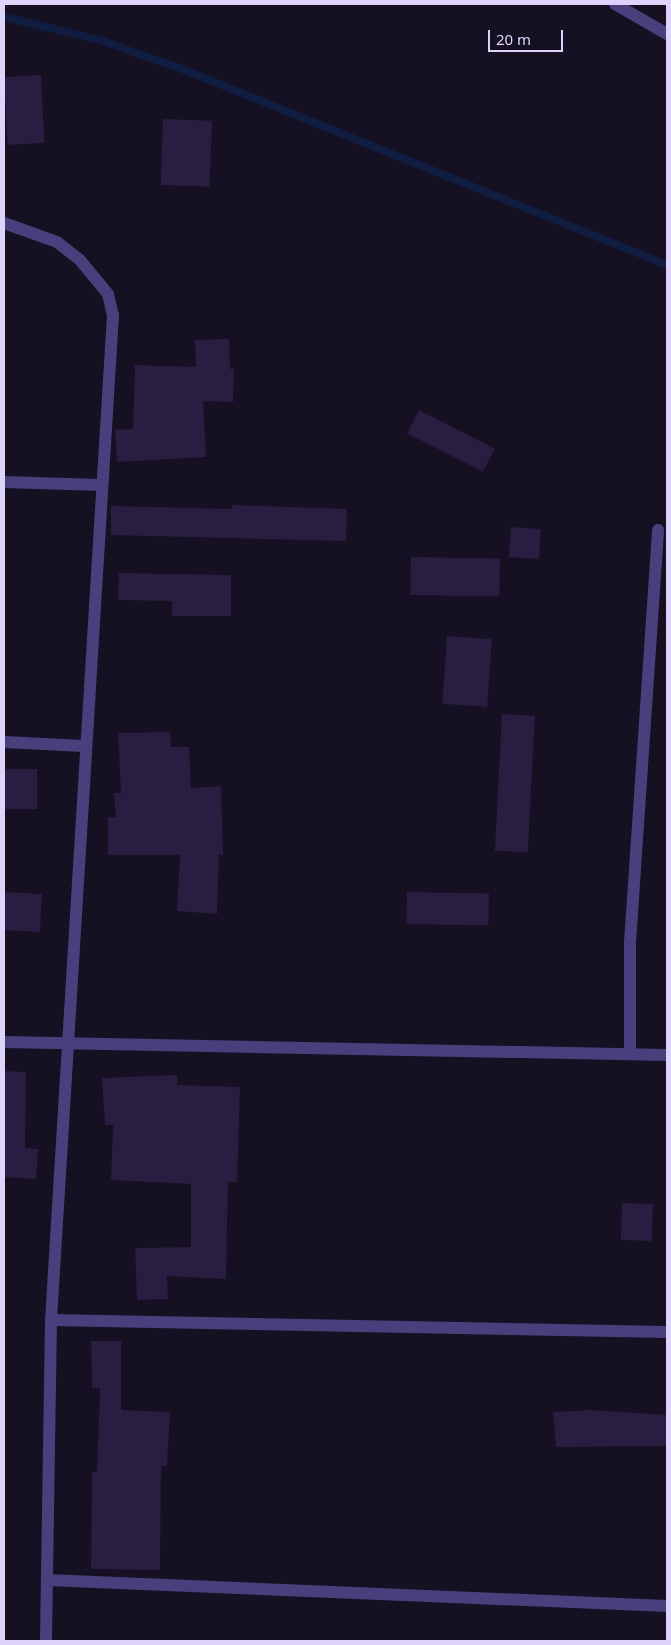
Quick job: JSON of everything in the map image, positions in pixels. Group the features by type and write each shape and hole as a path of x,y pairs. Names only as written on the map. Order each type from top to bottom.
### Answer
{"street":[{"path":"615,4 667,34"},
{"path":"4,224 57,242 80,260 108,294 113,315 83,746 85,812 67,1045 51,1320 46,1641"},
{"path":"4,482 100,485"},
{"path":"630,1054 630,942 658,530"},
{"path":"4,742 83,746"},
{"path":"4,1042 67,1045 667,1056"},
{"path":"51,1320 667,1332"},
{"path":"47,1580 667,1606"}],"building":[{"path":"41,75 45,143 8,145 4,77"},
{"path":"163,119 212,121 210,187 161,185"},
{"path":"229,339 230,369 234,369 233,402 203,401 206,457 117,462 115,430 133,429 135,365 196,367 195,340"},
{"path":"419,410 495,449 483,472 407,433"},
{"path":"232,505 347,509 346,541 111,535 111,506 232,509"},
{"path":"511,527 541,529 539,559 509,557"},
{"path":"411,557 500,559 499,597 410,595"},
{"path":"119,573 231,575 231,616 172,616 172,601 118,600"},
{"path":"447,636 492,639 487,707 442,704"},
{"path":"502,714 535,716 528,853 495,851"},
{"path":"170,732 171,747 189,747 191,788 221,786 223,855 219,855 217,914 177,911 180,855 108,855 108,817 116,817 114,793 121,793 118,733"},
{"path":"4,769 37,769 37,809 4,809"},
{"path":"4,892 42,894 40,932 4,930"},
{"path":"407,892 489,893 488,925 406,924"},
{"path":"4,1071 26,1072 25,1148 38,1149 36,1179 4,1177"},
{"path":"177,1075 177,1085 240,1087 237,1182 228,1182 226,1279 167,1276 168,1299 137,1300 135,1248 191,1247 191,1184 111,1180 113,1125 105,1125 102,1078"},
{"path":"622,1203 653,1204 652,1241 621,1240"},
{"path":"91,1341 121,1341 121,1410 170,1412 167,1466 161,1466 160,1570 91,1569 92,1472 97,1472 100,1388 92,1388"},
{"path":"591,1410 667,1415 667,1446 556,1447 553,1412"}],"waterway":[{"path":"4,17 100,40 187,71 667,265"}]}
